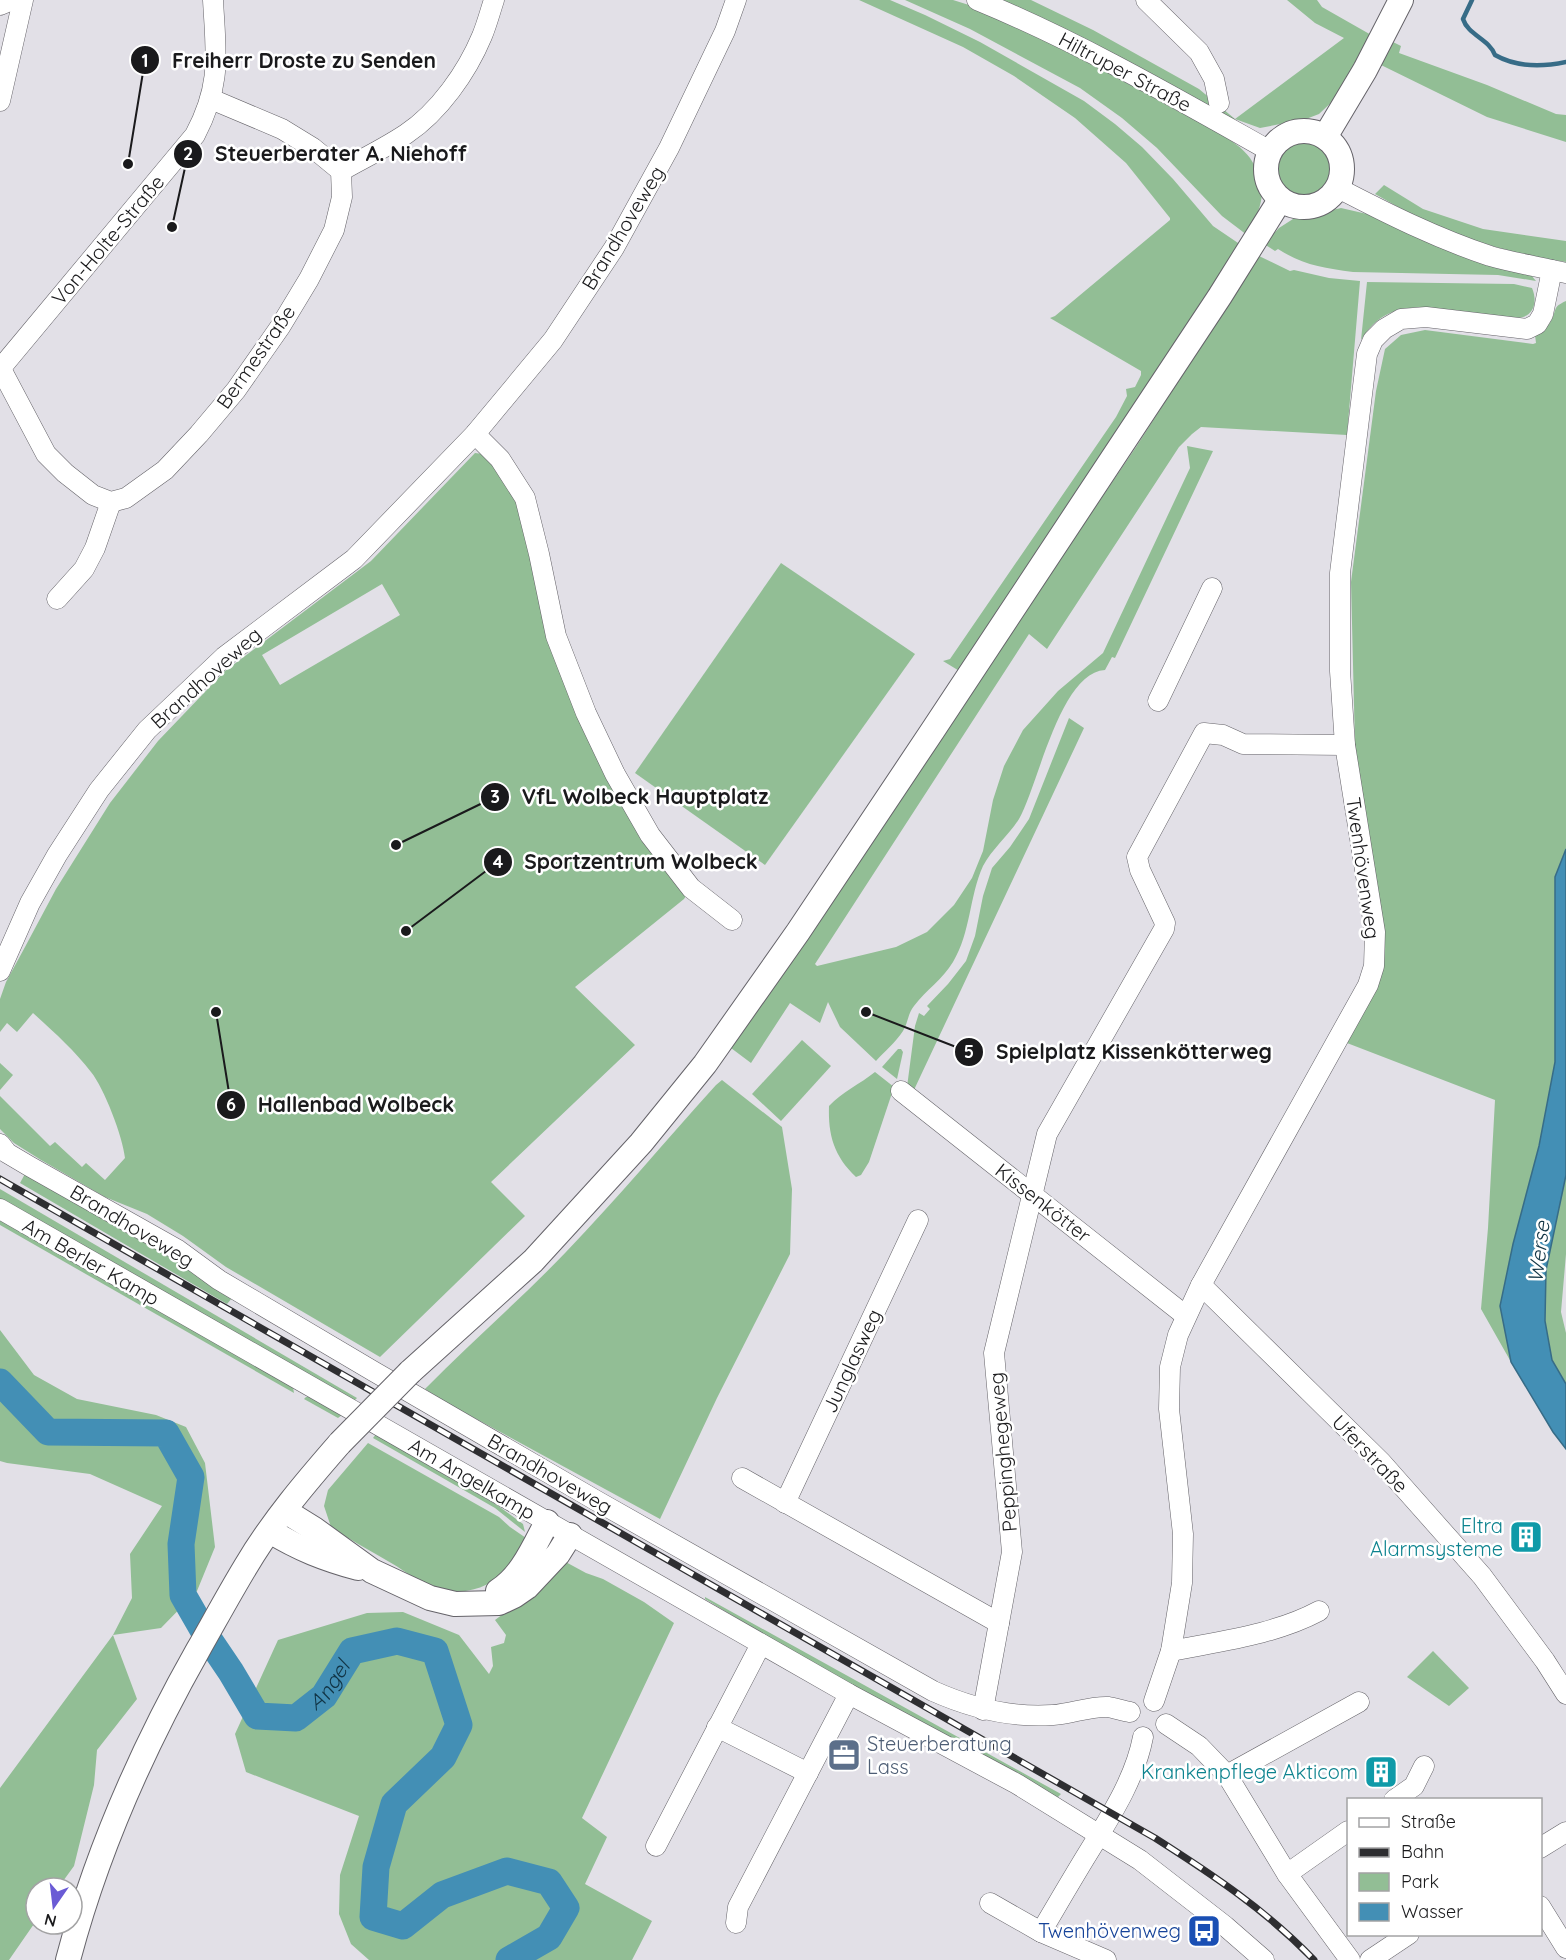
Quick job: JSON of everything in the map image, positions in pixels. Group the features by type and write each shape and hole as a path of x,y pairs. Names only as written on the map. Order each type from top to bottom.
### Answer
{"main road":[{"path":"1325,137 1365,70 1401,0"},
{"path":"1292,132 1317,132 1325,137 1335,146 1341,157 1343,174 1338,188 1330,198 1318,205 1305,208 1292,206 1280,200 1271,190 1266,177 1266,164 1270,151 1279,140 1292,132"},
{"path":"68,1960 101,1856 129,1784 167,1705 246,1566 270,1531 311,1476 340,1443 410,1372 533,1261 641,1143 705,1064 798,932 926,740 1220,296 1280,200"},
{"path":"285,1511 372,1571"},
{"path":"485,1602 518,1573 547,1522"},
{"path":"270,1531 296,1547 334,1562 372,1571 438,1600 464,1604 500,1603 514,1596 527,1587 558,1554 570,1535"}],"street":[{"path":"0,5 12,0"},
{"path":"0,101 23,0"},
{"name":"Von-Holte-Straße","path":"1,369 195,135 211,99 216,65 213,0"},
{"path":"211,99 282,129 314,148 341,171 407,134 425,119 463,72 483,35 494,0"},
{"name":"Brandhoveweg","path":"0,971 30,903 57,855 99,790 147,730 224,657 354,559 475,434 553,340 614,248 676,135 725,31 736,0"},
{"name":"Hiltruper Straße","path":"977,0 1027,20 1078,46 1270,151"},
{"name":"Hiltruper Straße","path":"1146,0 1199,52 1214,79 1220,103"},
{"name":"Bermestraße","path":"111,502 126,498 165,470 236,390 280,327 334,231 342,197 341,171"},
{"path":"1338,188 1409,225 1445,240 1492,256 1559,271"},
{"name":"Twenhövenweg","path":"1154,1701 1171,1651 1182,1583 1183,1534 1169,1408 1170,1367 1178,1335 1201,1286 1368,985 1374,966 1375,932 1345,745 1340,670 1340,573 1367,354 1373,340 1384,329 1401,319 1426,317 1527,329 1537,324 1543,314 1559,271"},
{"path":"1,369 46,454 65,473 93,495 111,502 95,548 84,569 57,599"},
{"path":"475,434 500,459 525,498 556,636 595,732 615,774 650,835 691,888 732,920"},
{"path":"1158,701 1212,588"},
{"name":"Peppinghegeweg","path":"983,1710 1012,1552 994,1353 1047,1134 1164,929 1165,923 1140,870 1137,858 1204,733 1223,735 1243,744 1345,745"},
{"name":"Kissenkötter","path":"901,1091 1186,1316"},
{"name":"Brandhoveweg","path":"0,1144 7,1153 178,1250 219,1280 597,1502 933,1691 983,1710 1017,1716 1053,1715 1107,1707 1130,1712"},
{"name":"Am Berler Kamp","path":"0,1209 182,1314"},
{"name":"Junglasweg","path":"785,1503 918,1220"},
{"name":"Uferstraße","path":"1201,1286 1382,1462 1482,1576 1545,1661 1566,1694"},
{"name":"Am Angelkamp","path":"182,1314 849,1694 1000,1774 1140,1860 1182,1891 1264,1960"},
{"path":"742,1478 999,1623"},
{"path":"1171,1651 1243,1636 1301,1620 1319,1611"},
{"path":"656,1846 761,1644"},
{"path":"736,1923 738,1907 849,1694"},
{"path":"1142,1701 1154,1701 1163,1707 1166,1713 1166,1724 1161,1733 1156,1736 1143,1737 1135,1733 1129,1724 1130,1712 1142,1701"},
{"path":"1227,1775 1359,1702"},
{"path":"1166,1724 1199,1746 1227,1775 1287,1874 1350,1960"},
{"path":"717,1727 808,1773"},
{"path":"1041,1932 1123,1793 1143,1737"},
{"path":"1397,1798 1414,1786 1424,1766"},
{"path":"1287,1874 1347,1832"},
{"path":"1542,1847 1566,1832"},
{"path":"990,1903 1041,1932 1106,1960"},
{"path":"1542,1909 1566,1948"},
{"path":"1370,1960 1406,1936"}],"green space":[{"path":"859,0 890,0 925,15 980,42 1084,101 1142,147 1213,226 1241,245 961,672 943,661 950,659 1116,417 1127,396 1126,389 1135,387 1141,375 1141,371 1050,318 1170,218 1126,163 1075,118 1014,76 963,47"},
{"path":"905,0 953,0 969,5 1114,75 1226,137 1250,158 1262,188 1260,206 1247,235 1222,216 1157,148 1122,118 1080,88 970,29"},
{"path":"996,0 1031,0 1093,30 1199,89 1235,119 1234,122"},
{"path":"1287,0 1317,0 1322,7 1373,36 1336,98 1319,114 1306,119 1260,128 1235,119 1344,38 1315,23"},
{"path":"1393,42 1401,46 1399,53 1487,85 1556,114 1566,115 1566,142 1487,117 1381,65"},
{"path":"1298,141 1310,141 1320,145 1329,154 1333,176 1325,191 1310,199 1298,199 1288,195 1279,186 1275,176 1275,164 1279,154 1288,145"},
{"path":"1384,185 1423,209 1483,229 1566,241 1566,262 1491,246 1436,227 1375,194"},
{"path":"1341,208 1367,214 1531,275 1536,281 1498,275 1353,272 1305,262 1278,249 1275,251 1264,244 1279,228 1293,219"},
{"path":"1259,256 1290,271 1360,281 1347,435 1201,427 1179,447 1047,649 1029,634 815,964 817,966 896,947 927,932 954,905 972,878 983,851 993,800 1004,766 1023,730 1058,691 1103,653 1190,468 1187,446 1213,451 1115,658 1112,657 1105,670 1089,676 1075,689 1063,709 1019,819 983,866 959,951 949,968 914,1006 903,1031 876,1061 840,1027 828,1002 820,1023 790,1003 751,1063 731,1048 1136,447"},
{"path":"1367,282 1514,284 1532,288 1535,298 1531,312 1517,318 1432,308 1405,309 1381,318 1361,340"},
{"path":"1566,301 1566,849 1555,877 1555,1062 1539,1146 1513,1244 1500,1306 1511,1362 1481,1309 1495,1100 1347,1043 1384,929 1355,746 1351,582 1376,391 1385,349 1401,335 1425,330 1533,344 1536,343 1535,335 1548,326 1557,307"},
{"path":"475,453 483,454 497,468 518,504 586,713 691,888 684,899 575,987 635,1045 491,1182 525,1216 380,1357 226,1267 147,1214 105,1197 41,1160 14,1143 0,1129 0,1096 50,1146 55,1142 82,1167 86,1163 105,1180 125,1158 117,1126 102,1089 78,1056 33,1013 17,1032 7,1023 0,1032 0,999 6,982 56,889 110,803 158,741 225,671 371,561","holes":["382,584 400,615 280,685 262,655"]},
{"path":"781,563 915,654 765,865 635,773"},
{"path":"1069,718 1084,728 913,1092 907,1087 915,1026 919,1013 924,1016 930,1009 927,1006 966,961 975,936 983,896 992,868 1029,819"},
{"path":"802,1040 831,1066 781,1121 752,1094"},
{"path":"898,1049 903,1052 897,1079 882,1067"},
{"path":"0,1063 13,1075 0,1090"},
{"path":"875,1072 894,1087 869,1162 861,1175 856,1177 842,1161 834,1144 831,1136 829,1106"},
{"path":"722,1080 782,1127 792,1189 790,1254 717,1398 660,1519 425,1389 566,1252"},
{"path":"26,1172 170,1254 232,1298 227,1304 20,1183"},
{"path":"1566,1175 1566,1254 1561,1312 1566,1333 1566,1384 1552,1360 1545,1321 1546,1270"},
{"path":"0,1189 357,1398 354,1401 0,1199"},
{"path":"0,1220 293,1387 294,1393 0,1225"},
{"path":"0,1330 34,1375 77,1399 156,1415 186,1427 205,1463 215,1547 197,1591 161,1628 113,1635 132,1598 130,1554 162,1506 90,1474 0,1461"},
{"path":"311,1397 342,1415 338,1418 304,1399"},
{"path":"376,1434 497,1505 523,1524 525,1532 495,1508 373,1438"},
{"path":"368,1443 499,1517 526,1538 511,1565 501,1575 476,1589 447,1590 419,1581 331,1527 324,1506 328,1490"},
{"path":"562,1560 644,1602 674,1623 582,1818 607,1837 585,1884 652,1921 632,1960 369,1960 351,1944 339,1914 340,1875 359,1816 246,1772 235,1734 278,1640 367,1613 403,1612 459,1635 489,1674 493,1666 491,1647 504,1643 506,1635 495,1620 539,1587"},
{"path":"705,1597 1061,1794 1057,1798 924,1725 792,1650"},
{"path":"113,1635 137,1699 97,1750 94,1785 74,1866 67,1876 24,1876 26,1936 9,1960 0,1960 0,1788"},
{"path":"1433,1651 1469,1688 1449,1706 1407,1677"}],"water":[{"name":"Werse","path":"1566,849 1566,1175 1546,1270 1545,1321 1552,1360 1566,1384 1566,1449 1553,1432 1511,1362 1500,1306 1513,1244 1539,1146 1555,1062 1555,877"}],"waterway":[{"path":"1472,0 1463,19 1469,29 1488,45 1495,55 1512,62 1529,65 1566,62"},
{"name":"Angel","path":"0,1382 48,1432 166,1433 191,1477 181,1544 183,1595 257,1716 296,1718 324,1696 352,1651 397,1641 435,1651 459,1725 443,1757 394,1804 376,1867 373,1917 403,1926 442,1895 507,1871 549,1882 566,1908 549,1937 509,1960"}],"railway":[{"path":"0,1179 1155,1838 1258,1909 1314,1960"}],"place":[{"name":"Freiherr Droste zu Senden","path":"128,164"},
{"name":"Steuerberater A. Niehoff","path":"172,227"},
{"name":"VfL Wolbeck Hauptplatz","path":"396,845"},
{"name":"Sportzentrum Wolbeck","path":"406,931"},
{"name":"Hallenbad Wolbeck","path":"216,1012"},
{"name":"Spielplatz Kissenkötterweg","path":"866,1012"},
{"name":"Eltra Alarmsysteme","path":"1526,1537"},
{"name":"Steuerberatung Lass","path":"844,1755"},
{"name":"Krankenpflege Akticom","path":"1381,1772"},
{"name":"Twenhövenweg","path":"1204,1931"}]}
